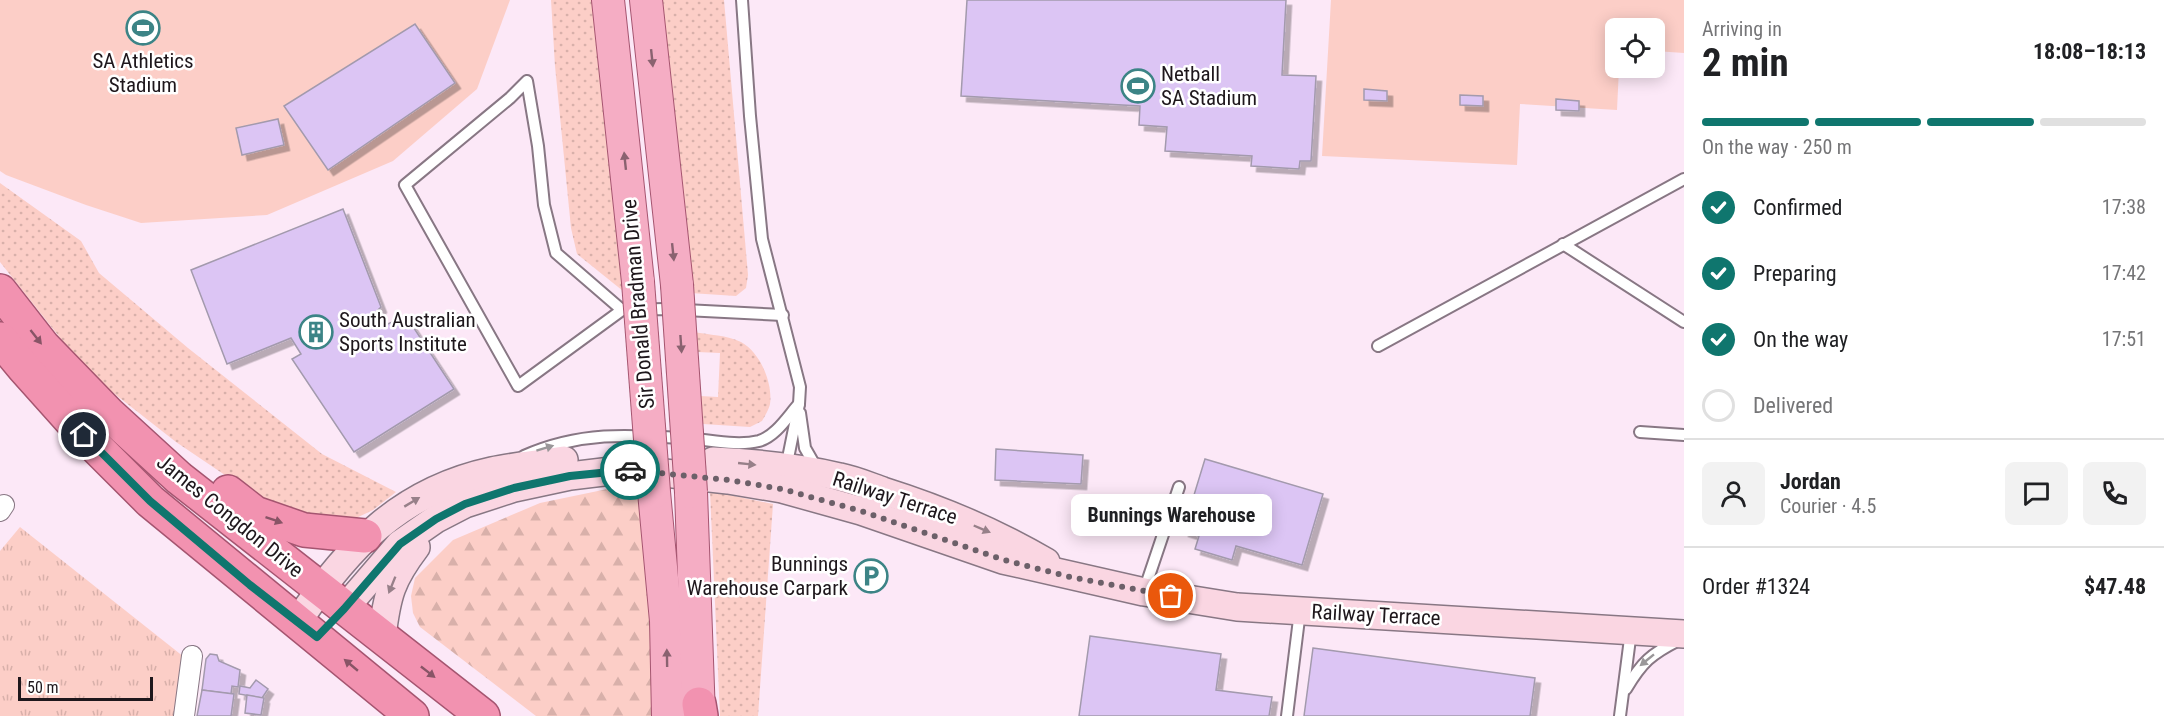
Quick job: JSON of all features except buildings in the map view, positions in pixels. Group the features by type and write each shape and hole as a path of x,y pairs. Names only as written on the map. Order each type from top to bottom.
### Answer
{"highway":[{"name":"James Congdon Drive","path":"0,291 43,346 109,414 179,478 483,716"},
{"name":"James Congdon Drive","path":"0,339 84,435 150,501 412,716"},
{"path":"0,372 15,384 83,458 126,476"},
{"path":"135,438 177,452 255,513 304,530 365,536"},
{"path":"307,629 332,599"}],"main road":[{"name":"Sir Donald Bradman Drive","path":"608,0 638,282 666,621 668,716"},
{"name":"Sir Donald Bradman Drive","path":"646,0 677,285 691,492 700,712"},
{"name":"Railway Terrace","path":"332,599 365,536 398,510 430,491 491,471 576,459 629,456 731,462 784,479 861,511 1004,560 1070,577 1144,592 1237,607 1684,636"},
{"name":"Railway Terrace","path":"332,599 400,544 436,519 465,504 514,488 570,476 628,470 728,480 784,479 820,474 840,477 914,501 975,526 1016,544 1070,577"},
{"path":"382,636 386,601 399,570 436,519"}],"street":[{"path":"184,716 192,656"}],"lane":[{"path":"742,0 762,239 800,387 799,404 784,479"},
{"path":"622,310 556,253 544,205 538,146 527,81 510,98 405,185 518,386 622,310 665,309 783,315"},
{"path":"1378,346 1684,179"},
{"path":"1563,244 1684,322"},
{"path":"491,471 539,449 583,437 625,434 736,442 759,441 772,434 799,404"},
{"path":"799,404 805,448 820,474"},
{"path":"1640,432 1684,435"},
{"path":"1144,592 1179,487"},
{"path":"1287,716 1300,611"},
{"path":"1620,716 1630,631"},
{"path":"1623,694 1640,665 1661,649 1684,636"}],"green space":[{"name":"SA Athletics Stadium","path":"0,0 510,0 477,89 393,161 267,215 141,223 86,205 0,171"},
{"path":"551,0 596,0 628,295 577,254 571,228"},
{"path":"662,0 724,0 748,275 746,288 736,296 690,293"},
{"path":"1331,0 1684,0 1684,53 1665,52 1665,18 1605,18 1605,78 1619,78 1617,110 1520,104 1517,165 1322,156"},
{"path":"0,183 81,241 99,273 188,348 322,454 396,492 373,510 350,521 317,523 265,502 176,442 88,373 0,262"},
{"path":"694,332 736,340 754,353 764,369 769,387 770,404 762,421 750,427 703,424 700,396 718,397 720,353 697,352"},
{"path":"622,486 645,487 660,716 536,716 420,627 413,613 411,596 415,578 453,540 540,503"},
{"path":"710,491 773,504 758,716 720,716"},
{"path":"20,527 184,657 176,716 0,716 0,551"}],"way so far":[{"path":"630,470 728,480 782,489 861,511 1004,560 1070,577 1171,596"}],"place":[{"name":"SA Athletics Stadium","path":"143,28"},
{"name":"Netball SA Stadium","path":"1138,86"},
{"name":"South Australian Sports Institute","path":"316,332"},
{"name":"Bunnings Warehouse Carpark","path":"871,576"},
{"name":"Bunnings Warehouse","path":"1171,596"}],"route":[{"path":"84,435 150,501 250,585 317,637 400,544 436,519 465,504 514,488 570,476 630,470"}]}
